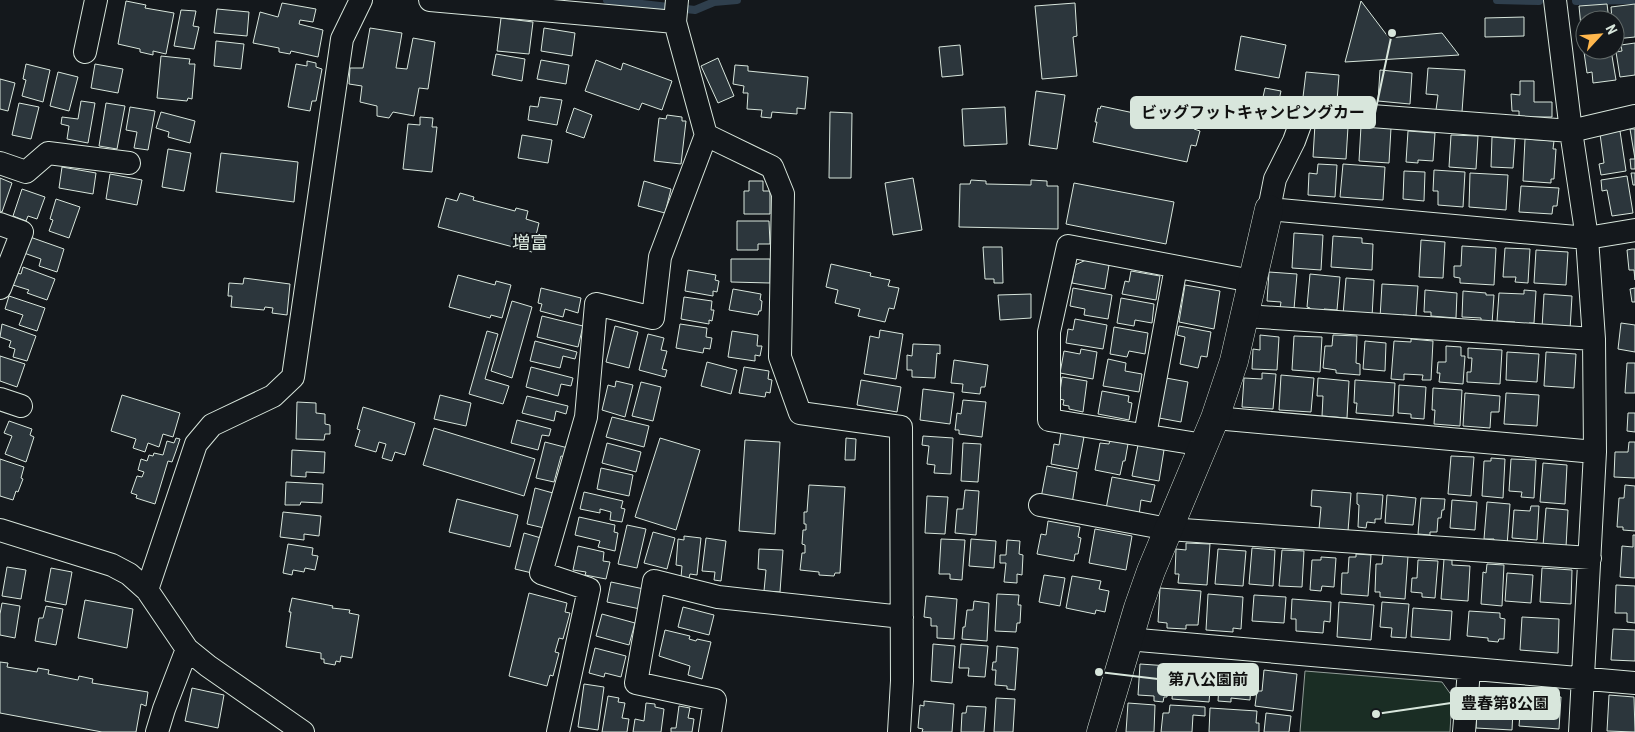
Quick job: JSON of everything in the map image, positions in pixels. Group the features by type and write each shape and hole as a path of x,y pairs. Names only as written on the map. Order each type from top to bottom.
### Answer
{"street":[{"path":"85,52 96,0"},
{"path":"147,590 196,444 212,425 273,396 293,377 342,39 361,0"},
{"path":"430,0 676,14 706,135 660,257 653,318 596,304 586,417 541,573 589,589 558,732"},
{"path":"1555,0 1571,131 1587,238 1594,339 1595,452 1580,732"},
{"path":"1101,732 1127,640 1151,571 1215,418 1234,361 1275,179 1294,141 1305,111 1571,131 1635,116"},
{"path":"706,135 772,167 783,194 780,357 800,413 901,427 902,681 899,732"},
{"path":"0,163 26,172 48,153 129,163"},
{"path":"1269,209 1587,238 1635,230"},
{"path":"0,224 22,232 0,288"},
{"path":"1204,445 1049,420 1049,332 1068,246 1252,281"},
{"path":"1145,435 1176,267"},
{"path":"1245,316 1594,339"},
{"path":"0,399 21,406"},
{"path":"1215,418 1595,452"},
{"path":"1040,505 1168,528 1590,558"},
{"path":"0,530 112,565 129,574 147,590 188,649 208,666 303,732"},
{"path":"710,732 715,700 636,683 654,581 718,597 902,616"},
{"path":"1127,640 1635,683"},
{"path":"157,732 188,649"},
{"path":"1464,732 1470,670"}],"green space":[{"path":"1305,671 1442,682 1452,696 1450,732 1300,732"}],"building":[{"path":"126,1 146,5 145,8 174,13 166,54 153,51 153,55 140,52 140,49 118,44"},
{"path":"1361,1 1389,38 1442,33 1459,55 1345,62"},
{"path":"282,3 316,9 313,22 300,20 299,24 323,30 318,57 291,51 290,54 279,52 279,48 253,43 260,12 278,17"},
{"path":"1075,3 1077,36 1073,37 1077,76 1042,79 1035,6"},
{"path":"1607,4 1608,10 1579,10 1579,6"},
{"path":"1635,4 1635,37 1625,38 1625,10 1611,10 1611,7"},
{"path":"217,9 249,12 247,36 214,33"},
{"path":"181,10 196,11 193,26 199,27 194,49 174,46"},
{"path":"1524,17 1524,36 1485,37 1485,18"},
{"path":"501,18 533,22 529,54 497,51"},
{"path":"370,28 402,33 396,68 407,69 413,38 435,42 428,89 419,88 414,116 393,112 389,118 377,116 377,106 360,102 362,86 349,84 350,68 363,68"},
{"path":"544,28 575,33 572,56 541,51"},
{"path":"1241,36 1286,45 1279,78 1235,70"},
{"path":"216,41 244,44 241,69 214,66"},
{"path":"1635,43 1635,75 1620,77 1617,60 1625,60 1625,44"},
{"path":"960,45 963,75 942,77 939,47"},
{"path":"496,54 525,59 522,81 492,75"},
{"path":"161,56 190,59 189,64 195,64 192,99 188,98 187,101 157,98"},
{"path":"718,58 734,96 718,103 701,66"},
{"path":"541,60 569,65 566,84 537,79"},
{"path":"596,60 621,70 623,63 672,81 662,110 642,103 639,110 585,91"},
{"path":"1585,60 1613,60 1616,80 1593,83 1592,72 1587,73"},
{"path":"307,61 316,63 316,67 322,69 316,101 312,101 310,111 288,107 296,64 307,66"},
{"path":"26,64 50,70 43,102 22,96 26,80 23,79"},
{"path":"95,64 123,69 118,93 91,88"},
{"path":"735,65 748,66 748,71 808,77 805,109 797,108 797,114 772,112 771,118 761,117 762,110 747,109 748,93 743,93 744,86 733,84"},
{"path":"1428,68 1465,70 1462,112 1436,110 1438,95 1426,94"},
{"path":"1380,70 1412,73 1410,104 1378,101"},
{"path":"58,72 78,77 69,111 50,106"},
{"path":"1306,72 1339,75 1337,101 1303,97"},
{"path":"0,79 15,83 8,111 0,109"},
{"path":"1520,81 1534,81 1534,102 1552,102 1552,117 1519,117 1519,111 1512,111 1511,94 1520,95"},
{"path":"1265,88 1281,91 1275,119 1259,115"},
{"path":"1036,91 1065,95 1057,149 1029,145"},
{"path":"540,97 562,100 557,125 528,120 530,106 538,107"},
{"path":"81,101 95,103 88,143 67,139 69,126 61,124 62,117 78,119"},
{"path":"19,103 39,107 31,139 12,135"},
{"path":"106,103 125,106 117,149 99,146"},
{"path":"1101,106 1195,126 1194,129 1200,131 1196,146 1191,145 1187,162 1093,142 1098,108 1100,109"},
{"path":"130,107 155,111 148,150 134,148 137,132 126,130"},
{"path":"1005,107 1007,144 964,146 962,109"},
{"path":"574,108 592,115 584,138 566,132"},
{"path":"161,112 195,121 190,143 168,137 169,132 156,128"},
{"path":"830,112 852,113 851,178 829,178"},
{"path":"667,115 682,117 682,121 686,121 681,164 654,161 659,118 666,119"},
{"path":"420,117 433,118 432,127 437,127 432,172 403,169 408,124 420,125"},
{"path":"1315,124 1348,127 1346,159 1313,157"},
{"path":"1361,126 1391,128 1389,163 1359,161"},
{"path":"1630,129 1635,129 1635,159"},
{"path":"1408,131 1435,133 1433,161 1418,160 1418,163 1406,162"},
{"path":"1620,131 1626,171 1601,175 1599,164 1604,163 1600,134"},
{"path":"522,135 552,140 548,163 518,158"},
{"path":"1451,135 1478,136 1476,169 1449,167"},
{"path":"1492,137 1515,139 1513,168 1491,167"},
{"path":"1525,139 1554,141 1553,149 1556,149 1554,179 1551,179 1551,183 1523,181"},
{"path":"168,149 191,153 184,191 162,187"},
{"path":"221,153 298,162 294,202 216,192"},
{"path":"1630,159 1635,159 1635,169 1631,169"},
{"path":"1318,164 1337,165 1335,197 1308,195 1309,173 1317,174"},
{"path":"1343,164 1385,167 1383,200 1340,197"},
{"path":"62,167 96,173 93,194 59,188"},
{"path":"1434,170 1465,172 1463,207 1438,205 1438,191 1433,191"},
{"path":"1404,171 1425,172 1424,201 1403,199"},
{"path":"1470,173 1508,175 1506,210 1469,207"},
{"path":"1631,173 1635,173 1635,185 1633,185"},
{"path":"110,174 142,180 137,205 106,199"},
{"path":"1627,176 1633,213 1612,216 1607,190 1602,191 1601,180"},
{"path":"0,178 12,183 2,212 0,211"},
{"path":"913,178 922,230 893,235 885,183"},
{"path":"971,180 986,181 986,184 1031,185 1031,180 1047,181 1047,186 1058,186 1058,229 959,227 960,184 970,184"},
{"path":"644,181 671,189 665,213 638,206"},
{"path":"749,181 763,181 763,191 770,191 770,214 744,214 744,191 749,191"},
{"path":"1074,183 1174,202 1166,244 1066,224"},
{"path":"1521,186 1559,188 1557,206 1553,206 1552,214 1519,212"},
{"path":"22,189 45,197 37,219 28,216 26,221 13,216"},
{"path":"460,193 474,197 473,200 515,211 516,208 528,211 526,219 539,223 532,252 438,227 446,198 457,201"},
{"path":"56,199 80,207 69,238 49,231 53,220 50,219"},
{"path":"737,221 769,221 770,244 758,244 758,250 737,250"},
{"path":"1294,233 1323,235 1321,270 1292,268"},
{"path":"1333,236 1362,238 1362,243 1373,244 1372,270 1331,267"},
{"path":"30,237 64,249 57,272 39,266 41,259 24,253"},
{"path":"1421,240 1445,242 1443,278 1419,277"},
{"path":"1462,246 1496,248 1494,285 1460,283 1460,278 1454,277 1454,266 1461,266"},
{"path":"983,247 1002,247 1003,283 994,283 994,279 985,279"},
{"path":"1505,248 1530,249 1528,283 1515,282 1516,277 1503,277"},
{"path":"1635,249 1635,280 1634,270 1629,270 1627,250"},
{"path":"1536,250 1568,252 1566,285 1534,283"},
{"path":"731,259 770,259 770,283 731,282"},
{"path":"1086,260 1109,265 1105,289 1072,283 1075,265"},
{"path":"831,264 871,273 870,276 890,280 888,286 899,288 894,309 889,308 885,322 858,316 860,309 835,303 838,290 826,287"},
{"path":"23,267 55,279 47,300 27,293 29,290 13,285 17,273 21,274"},
{"path":"688,270 716,275 715,280 719,281 717,292 713,291 713,296 685,291"},
{"path":"1131,271 1160,276 1156,300 1122,294 1125,281 1129,282"},
{"path":"1269,272 1297,274 1294,309 1280,308 1281,302 1267,301"},
{"path":"1310,274 1340,277 1337,310 1324,309 1324,314 1310,313 1310,308 1307,307"},
{"path":"458,275 495,285 496,281 511,285 502,318 491,315 490,318 449,307"},
{"path":"244,278 290,284 287,315 272,313 273,308 265,307 264,310 231,307 232,296 228,296 229,283 243,284"},
{"path":"1346,278 1374,280 1372,317 1343,315"},
{"path":"1382,284 1418,286 1416,316 1403,315 1403,320 1380,318"},
{"path":"1185,285 1220,291 1214,329 1179,322"},
{"path":"541,288 581,298 578,313 565,309 563,317 540,311 542,304 538,303"},
{"path":"1073,288 1112,295 1108,319 1084,315 1085,309 1070,306"},
{"path":"1635,288 1635,302 1632,302 1630,289"},
{"path":"733,289 761,294 761,311 759,311 758,315 729,310"},
{"path":"1425,290 1457,293 1456,318 1431,316 1431,312 1424,312"},
{"path":"1524,290 1536,291 1534,323 1529,323 1528,327 1515,327 1515,322 1497,321 1499,293 1524,294"},
{"path":"1463,291 1494,295 1492,324 1481,323 1481,318 1462,317"},
{"path":"1031,294 1031,318 1000,320 998,295"},
{"path":"1544,294 1572,296 1570,330 1542,328"},
{"path":"9,296 45,308 37,331 19,325 23,315 5,309"},
{"path":"684,297 712,301 711,310 714,310 712,321 709,320 709,324 681,319"},
{"path":"1121,298 1154,304 1152,323 1135,320 1134,326 1117,323"},
{"path":"512,301 532,307 512,378 491,371"},
{"path":"542,316 583,326 578,347 537,337"},
{"path":"1075,319 1107,325 1103,349 1066,343 1068,329 1073,330"},
{"path":"1621,323 1635,325 1635,352 1618,349"},
{"path":"2,324 36,336 27,361 13,357 15,349 9,347 11,341 0,337"},
{"path":"680,324 707,328 706,337 712,338 710,349 704,348 703,353 676,348"},
{"path":"615,326 638,332 629,368 606,362"},
{"path":"1179,326 1211,332 1207,357 1201,356 1198,368 1180,364 1185,337 1177,335"},
{"path":"1114,327 1148,333 1145,354 1129,351 1127,357 1110,354"},
{"path":"880,330 903,334 896,379 864,374 870,336 879,338"},
{"path":"487,331 498,334 485,379 509,386 503,404 469,394"},
{"path":"732,331 758,335 757,346 762,346 760,356 755,355 755,361 728,357"},
{"path":"648,334 664,338 661,350 667,351 662,369 667,370 665,377 639,370"},
{"path":"1260,335 1279,337 1277,370 1252,369 1253,349 1260,350"},
{"path":"1333,335 1357,336 1356,363 1360,364 1360,375 1336,373 1336,370 1323,368 1325,346 1332,346"},
{"path":"1294,336 1322,337 1320,372 1292,370"},
{"path":"1411,339 1433,341 1431,380 1422,380 1423,375 1404,374 1404,380 1391,379 1394,341 1411,342"},
{"path":"535,341 577,352 575,359 563,356 560,368 530,361"},
{"path":"1365,341 1386,343 1385,371 1363,369"},
{"path":"913,344 940,345 940,354 937,353 935,378 912,377 912,370 907,370 907,355 912,356"},
{"path":"1446,346 1461,347 1461,356 1465,356 1463,384 1439,382 1440,373 1437,373 1438,362 1446,362"},
{"path":"1468,348 1502,350 1500,384 1467,382 1467,372 1471,372 1472,358 1468,358"},
{"path":"1081,349 1097,352 1093,379 1060,373 1064,351 1080,354"},
{"path":"1507,352 1539,354 1537,382 1506,380"},
{"path":"1546,352 1576,354 1574,388 1544,386"},
{"path":"0,356 25,364 17,387 0,381"},
{"path":"1108,359 1126,363 1125,371 1142,374 1139,392 1103,386"},
{"path":"954,360 988,365 985,387 981,387 980,394 962,392 963,384 951,383"},
{"path":"707,362 737,370 731,394 701,386"},
{"path":"1627,363 1635,363 1635,393 1625,393"},
{"path":"531,367 573,378 571,386 561,384 558,396 526,387"},
{"path":"744,367 769,371 768,379 772,380 770,393 766,392 765,397 739,393"},
{"path":"1262,373 1276,374 1273,409 1242,407 1244,378 1262,379"},
{"path":"1281,375 1314,378 1311,412 1279,410"},
{"path":"1062,377 1087,381 1083,412 1069,409 1069,406 1063,405 1064,400 1059,399"},
{"path":"1166,378 1188,382 1181,422 1159,418"},
{"path":"1318,378 1349,381 1347,418 1322,416 1323,396 1317,396"},
{"path":"861,380 901,387 897,412 857,405"},
{"path":"1355,380 1395,383 1393,416 1356,413 1357,403 1354,403"},
{"path":"616,381 633,385 625,417 602,410 608,385 615,387"},
{"path":"641,382 661,387 653,421 632,416"},
{"path":"1399,385 1426,387 1424,419 1411,418 1411,414 1398,413"},
{"path":"1433,388 1462,390 1460,426 1434,424 1435,410 1432,410"},
{"path":"923,389 954,393 950,424 920,420"},
{"path":"1102,391 1129,396 1128,402 1132,403 1129,420 1098,414"},
{"path":"1465,393 1500,396 1499,412 1491,412 1490,428 1463,426"},
{"path":"1506,393 1539,395 1537,426 1504,424"},
{"path":"122,395 180,413 173,437 163,434 159,447 148,443 145,452 133,448 136,439 111,431"},
{"path":"440,395 471,403 466,426 434,419"},
{"path":"527,396 568,406 566,414 556,411 554,421 522,413"},
{"path":"963,400 986,402 982,437 959,434 959,430 955,430 957,413 961,414"},
{"path":"297,402 316,403 316,413 325,414 325,424 330,425 330,434 325,434 324,440 296,439"},
{"path":"363,407 415,423 405,455 395,452 392,461 382,458 386,444 379,442 376,452 355,446 360,430 357,429"},
{"path":"1628,413 1635,413 1635,432 1627,431"},
{"path":"612,417 649,426 644,447 606,437"},
{"path":"517,420 551,429 549,436 542,435 538,450 511,443"},
{"path":"9,421 32,429 30,435 34,437 26,462 5,454 12,436 4,433"},
{"path":"434,428 535,459 524,496 423,465"},
{"path":"1061,432 1084,437 1078,469 1051,464 1054,444 1059,445"},
{"path":"923,436 953,438 951,474 934,473 935,465 927,464 929,446 922,445"},
{"path":"176,438 180,439 172,462 168,461 155,504 136,498 137,495 131,493 137,476 142,477 144,472 138,470 141,459 147,461 149,455 153,456 154,453 163,455 167,441 174,443"},
{"path":"660,438 700,450 676,530 635,517"},
{"path":"846,438 856,439 855,460 845,460"},
{"path":"745,440 780,442 775,534 739,531"},
{"path":"1110,440 1128,444 1120,475 1095,470 1100,443 1109,444"},
{"path":"545,442 568,448 566,457 561,456 554,482 536,478"},
{"path":"1629,442 1635,442 1635,478 1614,477 1615,452 1628,452"},
{"path":"607,443 641,452 636,472 602,463"},
{"path":"963,443 981,444 978,482 961,481"},
{"path":"1138,445 1164,450 1159,481 1132,476"},
{"path":"292,450 325,452 324,473 306,472 306,477 291,476"},
{"path":"1451,456 1474,457 1471,496 1448,494"},
{"path":"1491,458 1505,459 1503,498 1482,496 1484,461 1491,461"},
{"path":"0,459 24,467 21,478 23,479 13,500 0,496"},
{"path":"1511,459 1536,460 1534,498 1521,497 1522,492 1509,491"},
{"path":"1543,463 1567,465 1565,504 1540,502"},
{"path":"1047,466 1077,472 1072,504 1041,498"},
{"path":"601,468 633,475 629,496 597,489"},
{"path":"1112,477 1155,485 1151,502 1141,500 1139,515 1106,509"},
{"path":"286,482 323,484 322,503 301,502 300,505 285,505"},
{"path":"809,485 845,487 840,573 835,573 834,576 819,575 819,572 800,570 802,553 805,553 805,545 802,544 803,530 806,530 804,512 807,512"},
{"path":"1625,485 1635,486 1635,531 1623,530 1623,527 1617,527 1619,498 1624,498"},
{"path":"535,488 553,493 544,528 527,524"},
{"path":"965,490 979,491 976,535 955,533 957,509 963,509"},
{"path":"1312,490 1351,493 1348,531 1319,529 1321,507 1311,506"},
{"path":"584,492 623,501 621,508 625,509 622,522 610,520 611,512 600,509 600,513 580,509"},
{"path":"1357,493 1383,495 1381,519 1375,519 1375,523 1367,522 1366,528 1358,527 1359,505 1357,504"},
{"path":"1387,495 1416,498 1413,525 1385,523"},
{"path":"927,496 948,497 945,534 925,533"},
{"path":"1421,498 1445,499 1444,510 1442,510 1441,518 1438,518 1437,532 1430,532 1430,535 1418,534"},
{"path":"457,499 518,515 510,547 449,532"},
{"path":"1452,500 1477,502 1475,530 1450,528"},
{"path":"1487,502 1510,504 1507,546 1494,545 1494,539 1484,539"},
{"path":"1531,506 1539,506 1537,540 1512,538 1514,510 1530,511"},
{"path":"1546,508 1568,510 1566,547 1543,546"},
{"path":"283,512 321,516 319,536 304,534 304,540 280,537"},
{"path":"579,517 615,525 614,532 618,533 615,551 598,547 600,541 575,535"},
{"path":"1048,521 1080,527 1078,537 1081,538 1078,554 1075,554 1074,561 1037,554 1041,534 1046,535"},
{"path":"627,525 646,529 637,568 618,564"},
{"path":"1095,529 1132,536 1126,570 1089,563"},
{"path":"653,532 675,538 667,569 644,563"},
{"path":"524,533 541,538 532,573 515,569"},
{"path":"1633,535 1635,535 1635,578 1620,577 1622,546 1633,547"},
{"path":"684,536 701,538 697,575 690,574 689,578 681,577 682,566 676,565 678,539 684,540"},
{"path":"706,538 726,541 721,581 714,580 715,572 702,571"},
{"path":"941,539 965,540 962,580 950,579 950,574 939,574"},
{"path":"971,539 996,541 994,568 969,566"},
{"path":"1007,540 1020,541 1019,554 1023,555 1022,575 1017,574 1017,583 1004,582 1006,563 1000,563 1000,555 1006,555"},
{"path":"1186,543 1210,544 1207,585 1178,583 1179,574 1175,574 1176,549 1186,550"},
{"path":"288,544 313,548 312,555 318,556 315,570 305,568 304,572 293,570 292,575 283,573"},
{"path":"578,546 604,552 603,561 610,562 606,579 585,575 586,572 573,570"},
{"path":"1252,548 1275,550 1273,586 1249,584"},
{"path":"759,549 783,550 780,592 764,591 766,570 758,569"},
{"path":"1218,549 1246,551 1243,586 1215,584"},
{"path":"1282,550 1304,551 1302,587 1279,586"},
{"path":"1356,554 1371,555 1368,596 1341,594 1342,573 1348,573 1349,557 1356,557"},
{"path":"1383,555 1408,556 1405,599 1380,597 1380,592 1375,592 1376,564 1382,564"},
{"path":"1321,557 1336,558 1334,587 1322,586 1321,591 1310,590 1312,560 1321,560"},
{"path":"1444,559 1452,560 1452,565 1470,566 1468,601 1441,599"},
{"path":"1418,560 1438,561 1435,598 1422,597 1422,593 1411,592 1412,578 1417,578"},
{"path":"1487,564 1504,565 1502,606 1481,604 1483,572 1486,573"},
{"path":"7,567 26,570 21,599 2,596"},
{"path":"51,568 72,572 66,605 45,601"},
{"path":"1542,568 1572,570 1571,604 1540,602"},
{"path":"1507,573 1533,575 1531,603 1505,601"},
{"path":"1044,575 1065,578 1060,606 1039,602"},
{"path":"1072,576 1101,581 1099,589 1109,591 1105,612 1096,610 1095,614 1066,608"},
{"path":"611,582 644,589 640,609 607,602"},
{"path":"1616,585 1635,586 1635,623 1627,622 1627,613 1615,613"},
{"path":"1160,588 1201,591 1198,625 1186,625 1186,629 1167,628 1167,623 1158,622"},
{"path":"529,593 567,603 565,612 570,613 563,639 559,638 555,652 559,653 553,676 550,675 547,686 509,676"},
{"path":"997,594 1019,595 1018,605 1021,605 1020,623 1017,623 1016,632 995,631"},
{"path":"1208,594 1243,597 1241,629 1233,628 1233,632 1206,630"},
{"path":"1254,595 1286,597 1284,623 1252,621"},
{"path":"926,596 957,599 954,639 937,638 937,626 931,626 931,618 924,617"},
{"path":"292,598 333,606 332,608 350,610 349,613 359,615 352,658 341,656 340,662 336,661 335,665 324,663 324,659 321,659 321,653 286,647"},
{"path":"1292,599 1331,602 1330,622 1324,621 1323,633 1296,631 1296,619 1291,619"},
{"path":"85,600 133,609 127,648 78,638"},
{"path":"974,601 989,603 987,641 962,639 967,610 973,610"},
{"path":"1339,602 1374,605 1371,640 1337,637"},
{"path":"1382,602 1409,604 1406,638 1391,637 1392,628 1380,627"},
{"path":"2,603 20,606 15,638 0,635"},
{"path":"46,606 63,609 56,645 35,641 39,618 43,618"},
{"path":"683,607 714,615 709,635 678,627"},
{"path":"1413,608 1452,611 1450,640 1411,637"},
{"path":"1469,611 1500,613 1500,618 1505,619 1504,639 1499,639 1498,642 1488,641 1488,638 1467,636"},
{"path":"602,614 635,623 629,645 596,636"},
{"path":"1522,617 1559,619 1558,653 1520,650"},
{"path":"1613,629 1635,630 1635,661 1611,660"},
{"path":"665,630 690,636 689,639 696,641 697,639 711,642 702,679 688,675 690,666 659,656"},
{"path":"933,644 955,646 952,683 931,681"},
{"path":"961,644 988,646 985,677 968,676 969,668 959,668"},
{"path":"997,646 1018,648 1015,690 1007,689 1007,686 995,685 996,670 992,670 993,662 996,662"},
{"path":"595,648 626,656 621,677 605,673 604,677 589,673"},
{"path":"0,662 8,663 7,667 37,672 38,668 49,670 48,674 78,680 79,676 93,679 92,683 148,692 146,706 141,704 136,732 102,732 0,713"},
{"path":"1140,664 1169,666 1167,697 1164,697 1163,702 1154,701 1154,696 1138,695"},
{"path":"1174,666 1212,668 1209,702 1172,699"},
{"path":"1220,667 1252,670 1250,700 1231,698 1231,702 1218,701"},
{"path":"1264,670 1297,674 1293,711 1255,706 1257,691 1262,691"},
{"path":"584,684 604,687 598,730 578,727"},
{"path":"192,688 224,695 218,728 185,721"},
{"path":"1489,689 1514,691 1512,730 1476,728 1478,698 1489,699"},
{"path":"1522,689 1547,691 1546,696 1561,697 1559,729 1519,726"},
{"path":"1609,695 1634,697 1635,732 1607,731"},
{"path":"608,696 619,698 618,702 625,703 622,718 629,719 627,732 602,732"},
{"path":"996,698 1015,699 1013,732 994,732"},
{"path":"924,701 954,704 952,732 922,732 923,729 918,728 920,705 924,706"},
{"path":"646,703 655,704 655,707 664,709 661,732 633,732 635,719 644,721"},
{"path":"1128,703 1155,705 1154,732 1126,732"},
{"path":"1170,705 1205,707 1205,716 1193,715 1192,732 1161,732 1163,713 1169,713"},
{"path":"679,706 690,708 688,718 694,719 692,732 671,732 671,728 676,728"},
{"path":"967,706 986,707 984,732 961,732 962,713 966,713"},
{"path":"1210,708 1257,711 1256,723 1259,723 1259,732 1209,732"},
{"path":"1266,713 1291,716 1289,732 1264,732"}],"waterway":[{"path":"607,0 695,10 714,2 737,0"},
{"path":"1497,0 1539,1"},
{"path":"1576,1 1635,0"}],"place":[{"name":"ビッグフットキャンピングカー","path":"1392,33"},
{"name":"第八公園前","path":"1099,672"},
{"name":"豊春第8公園","path":"1376,714"}],"district":[{"name":"増富","path":"530,243"}]}
